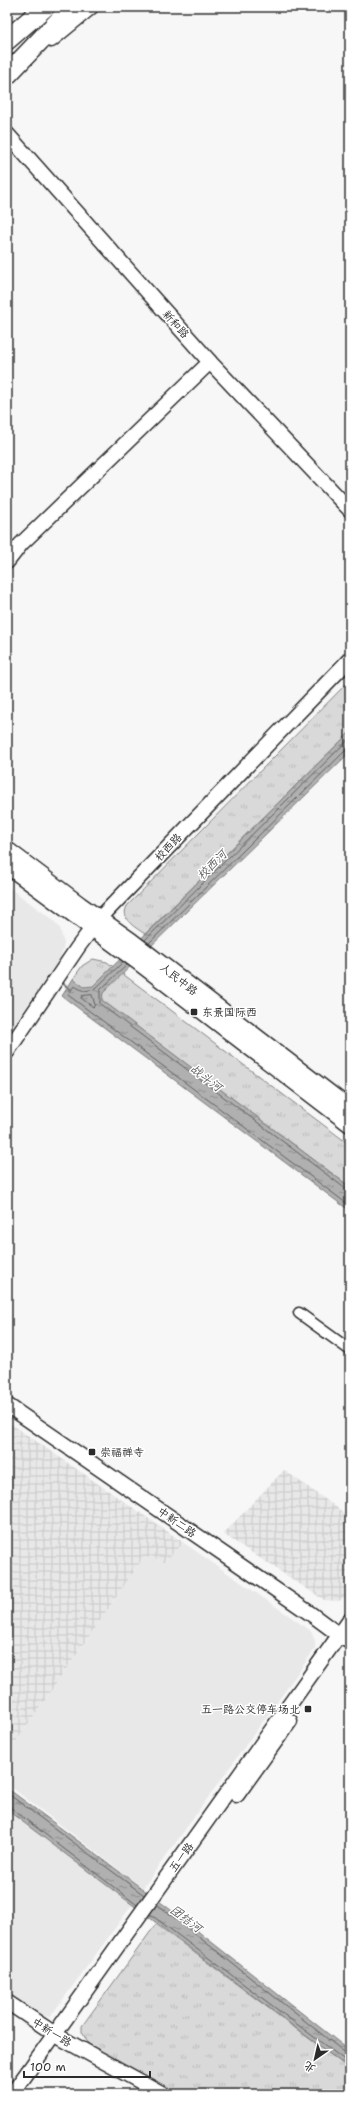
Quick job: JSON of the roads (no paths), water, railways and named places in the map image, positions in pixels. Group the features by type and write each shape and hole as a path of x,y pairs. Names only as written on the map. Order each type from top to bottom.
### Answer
{"highway":[{"path":"7,33 42,7"},
{"path":"7,40 45,7"},
{"path":"7,57 71,7"},
{"path":"7,75 71,7"}],"main road":[{"name":"人民中路","path":"7,850 95,924"},
{"name":"人民中路","path":"7,865 127,946 350,1124"},
{"name":"人民中路","path":"144,959 350,1109"}],"street":[{"path":"7,28 31,7"},
{"path":"7,75 91,7"},
{"name":"新和路","path":"7,134 210,362 350,510"},
{"path":"7,562 20,544 210,362"},
{"name":"校西路","path":"7,1052 95,924 350,659"},
{"path":"299,1313 350,1350"},
{"name":"中新二路","path":"7,1405 345,1636"},
{"name":"五一路","path":"12,2094 58,2036 345,1636 350,1620"},
{"name":"中新一路","path":"7,2002 58,2036 163,2094"},
{"name":"五一路","path":"21,2094 58,2036"}],"water":[{"path":"350,732 350,752 103,993 102,1000 350,1187 350,1211 62,996 73,979 84,987 93,986"},
{"path":"7,1788 167,1907 350,2051 350,2069 7,1810"}],"waterway":[{"name":"战斗河","path":"60,981 70,989"}],"place":[{"name":"东景国际西","path":"194,1012"},
{"name":"崇福禅寺","path":"92,1452"},
{"name":"五一路公交停车场北","path":"308,1709"}],"water label":[{"name":"校西河","path":"212,865"},
{"name":"团结河","path":"186,1919"}]}
